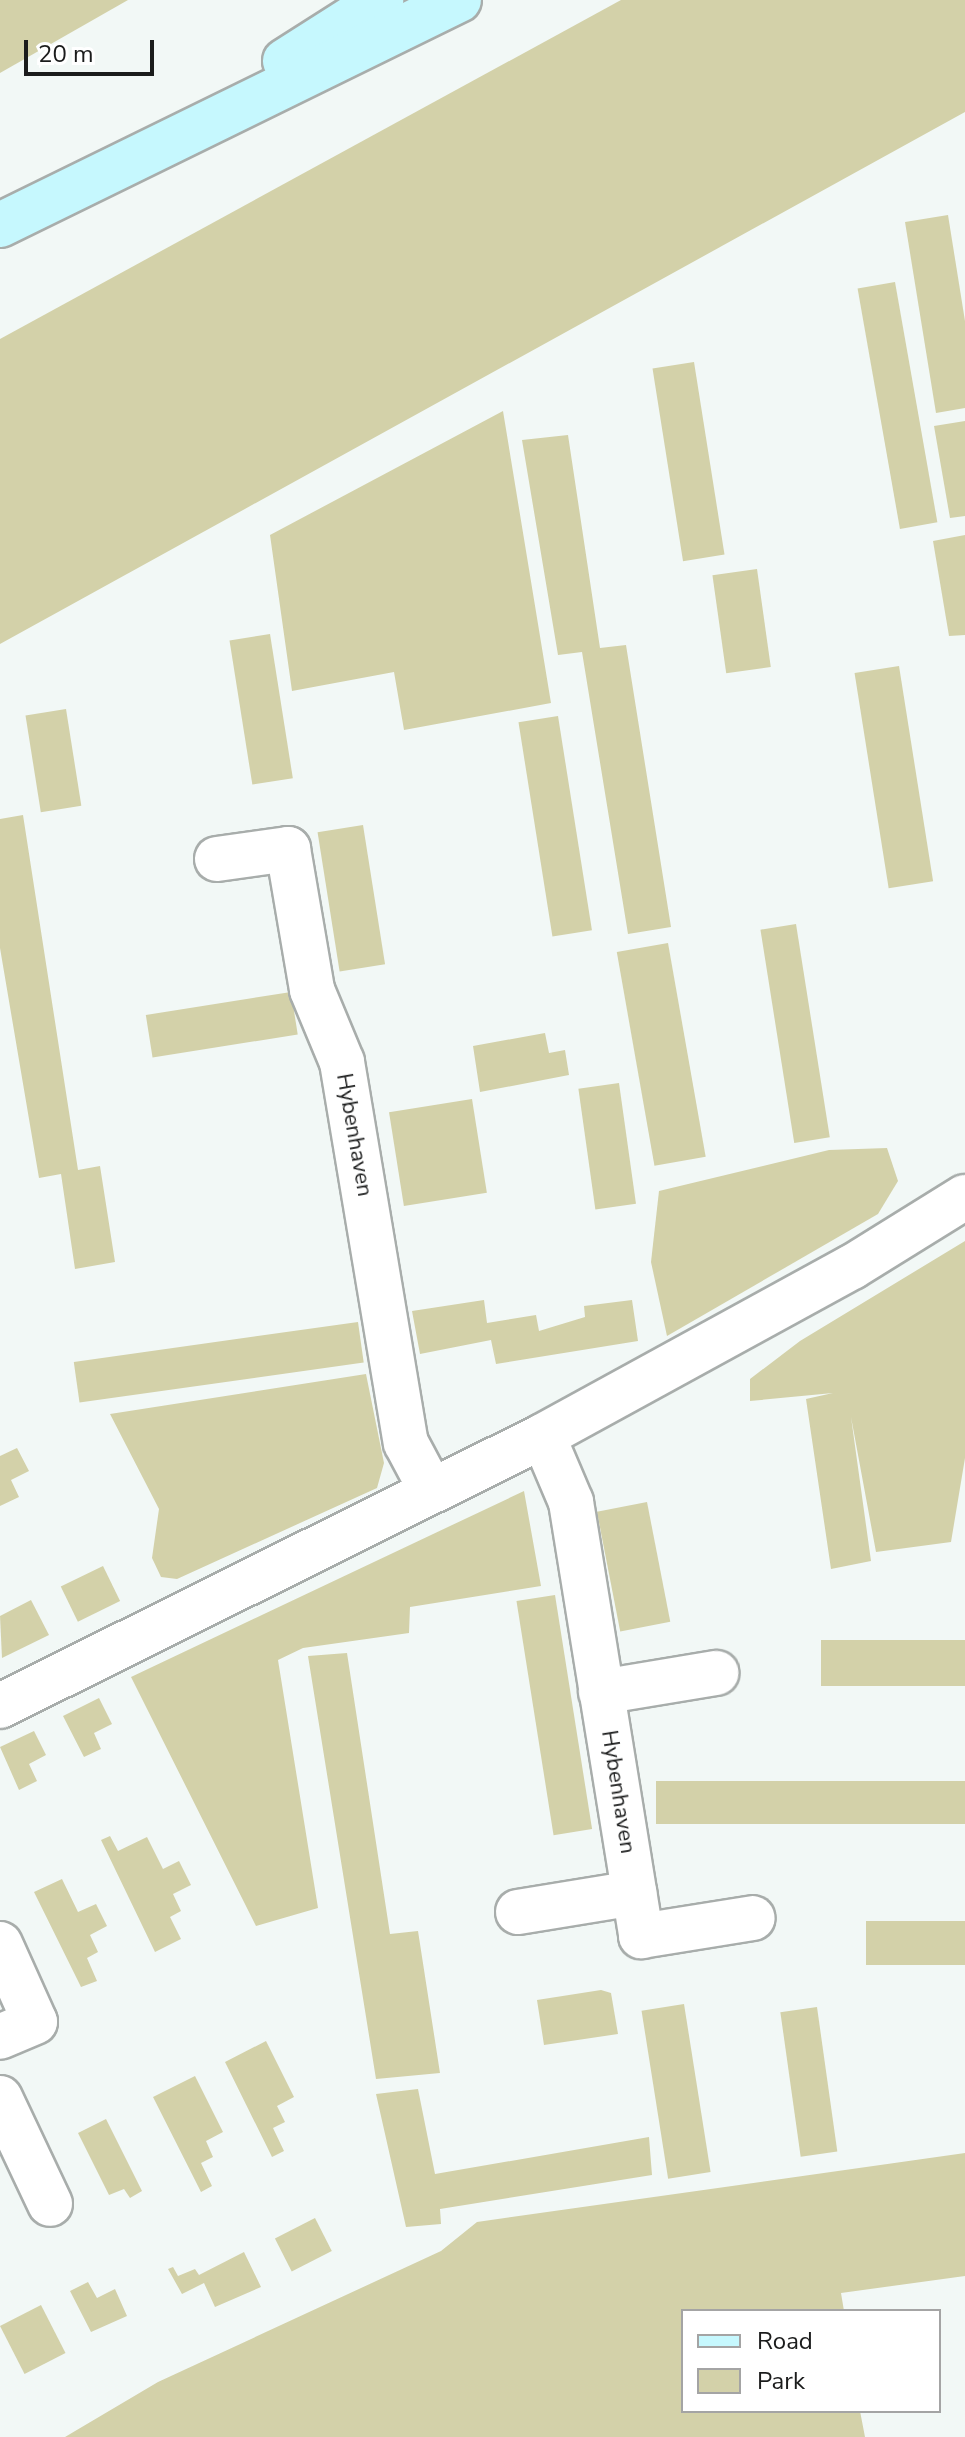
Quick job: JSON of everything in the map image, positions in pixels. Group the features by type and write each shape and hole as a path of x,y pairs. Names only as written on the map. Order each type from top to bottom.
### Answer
{"main road":[{"path":"146,149 381,0"},
{"path":"0,225 146,149 393,37 459,0"}],"street":[{"name":"Hybenhaven","path":"217,859 288,849 312,990 342,1062 406,1443 431,1490"},
{"path":"0,1706 543,1436 852,1267 965,1197"},
{"name":"Hybenhaven","path":"543,1436 571,1502 641,1936 753,1918"},
{"path":"601,1692 716,1673"},
{"path":"518,1912 634,1893"},
{"path":"0,1944 35,2022 0,2037"},
{"path":"0,2098 50,2204"}],"green space":[{"path":"0,0 128,0 0,73"},
{"path":"621,0 965,0 965,112 0,644 0,339"},
{"path":"948,215 965,321 965,408 936,413 905,222"},
{"path":"895,282 937,522 900,529 858,289"},
{"path":"694,362 725,555 683,561 653,369"},
{"path":"503,411 551,703 404,730 394,672 292,691 270,535"},
{"path":"965,421 965,516 950,518 934,426"},
{"path":"568,435 600,648 626,645 671,927 628,934 582,652 558,655 522,440"},
{"path":"965,535 965,635 949,636 933,541"},
{"path":"757,569 771,667 726,673 712,575"},
{"path":"270,634 293,778 252,785 230,640"},
{"path":"899,666 933,881 889,888 855,673"},
{"path":"66,709 81,806 41,812 26,715"},
{"path":"558,716 592,930 552,937 518,722"},
{"path":"23,815 78,1170 100,1166 115,1262 75,1269 61,1174 39,1178 0,948 0,819"},
{"path":"363,825 385,964 340,971 318,832"},
{"path":"796,924 830,1137 794,1143 760,930"},
{"path":"668,943 706,1157 654,1166 617,952"},
{"path":"291,992 298,1034 153,1057 146,1015"},
{"path":"545,1033 549,1053 565,1050 569,1075 480,1092 473,1046"},
{"path":"619,1083 636,1204 595,1210 578,1089"},
{"path":"472,1099 487,1193 404,1206 389,1112"},
{"path":"887,1148 898,1181 878,1214 667,1336 651,1262 659,1191 829,1150"},
{"path":"965,1241 965,1458 951,1542 876,1552 851,1417 871,1561 831,1569 806,1399 833,1393 750,1401 750,1379 800,1341"},
{"path":"484,1300 487,1323 536,1315 539,1331 585,1317 584,1306 632,1300 638,1341 496,1364 491,1340 420,1354 412,1311"},
{"path":"358,1322 364,1363 79,1403 74,1362"},
{"path":"366,1374 384,1463 377,1488 177,1579 161,1577 152,1558 159,1509 110,1414"},
{"path":"17,1448 29,1471 11,1480 19,1497 0,1506 0,1456"},
{"path":"524,1491 541,1586 410,1607 409,1633 303,1648 278,1660 318,1908 256,1926 131,1677"},
{"path":"647,1502 670,1622 620,1631 597,1512"},
{"path":"103,1566 120,1601 78,1622 61,1587"},
{"path":"555,1595 592,1829 554,1835 516,1601"},
{"path":"31,1600 49,1635 2,1658 0,1616"},
{"path":"821,1640 965,1640 965,1686 821,1686"},
{"path":"347,1653 390,1934 418,1931 440,2073 376,2079 308,1656"},
{"path":"99,1698 112,1724 94,1733 101,1749 84,1757 63,1716"},
{"path":"34,1731 46,1755 29,1764 37,1781 19,1790 0,1747"},
{"path":"656,1781 965,1781 965,1824 656,1824"},
{"path":"110,1836 118,1851 147,1837 163,1869 179,1861 191,1885 173,1894 181,1911 170,1917 181,1939 155,1952 101,1840"},
{"path":"62,1879 78,1912 96,1904 107,1926 90,1935 98,1952 87,1958 97,1981 81,1987 34,1892"},
{"path":"866,1921 965,1921 965,1965 866,1965"},
{"path":"601,1990 611,1993 618,2034 544,2045 537,2000"},
{"path":"684,2004 711,2172 668,2179 642,2011"},
{"path":"817,2007 837,2152 801,2157 780,2012"},
{"path":"266,2041 294,2097 277,2106 285,2122 273,2128 284,2151 272,2157 225,2062"},
{"path":"195,2076 223,2132 206,2141 213,2157 201,2163 212,2186 201,2192 153,2097"},
{"path":"418,2089 435,2174 649,2137 652,2175 440,2209 441,2224 406,2227 376,2094"},
{"path":"106,2119 142,2191 130,2198 124,2189 109,2195 78,2133"},
{"path":"965,2153 965,2276 841,2293 844,2309 681,2309 681,2413 860,2413 865,2437 65,2437 158,2382 441,2251 477,2222"},
{"path":"315,2218 332,2251 292,2271 275,2238"},
{"path":"244,2252 261,2287 215,2307 204,2283 182,2294 168,2269 173,2267 178,2276 195,2269 199,2275"},
{"path":"88,2282 97,2298 115,2289 127,2316 91,2332 70,2291"},
{"path":"41,2305 66,2353 25,2374 0,2326"}]}
